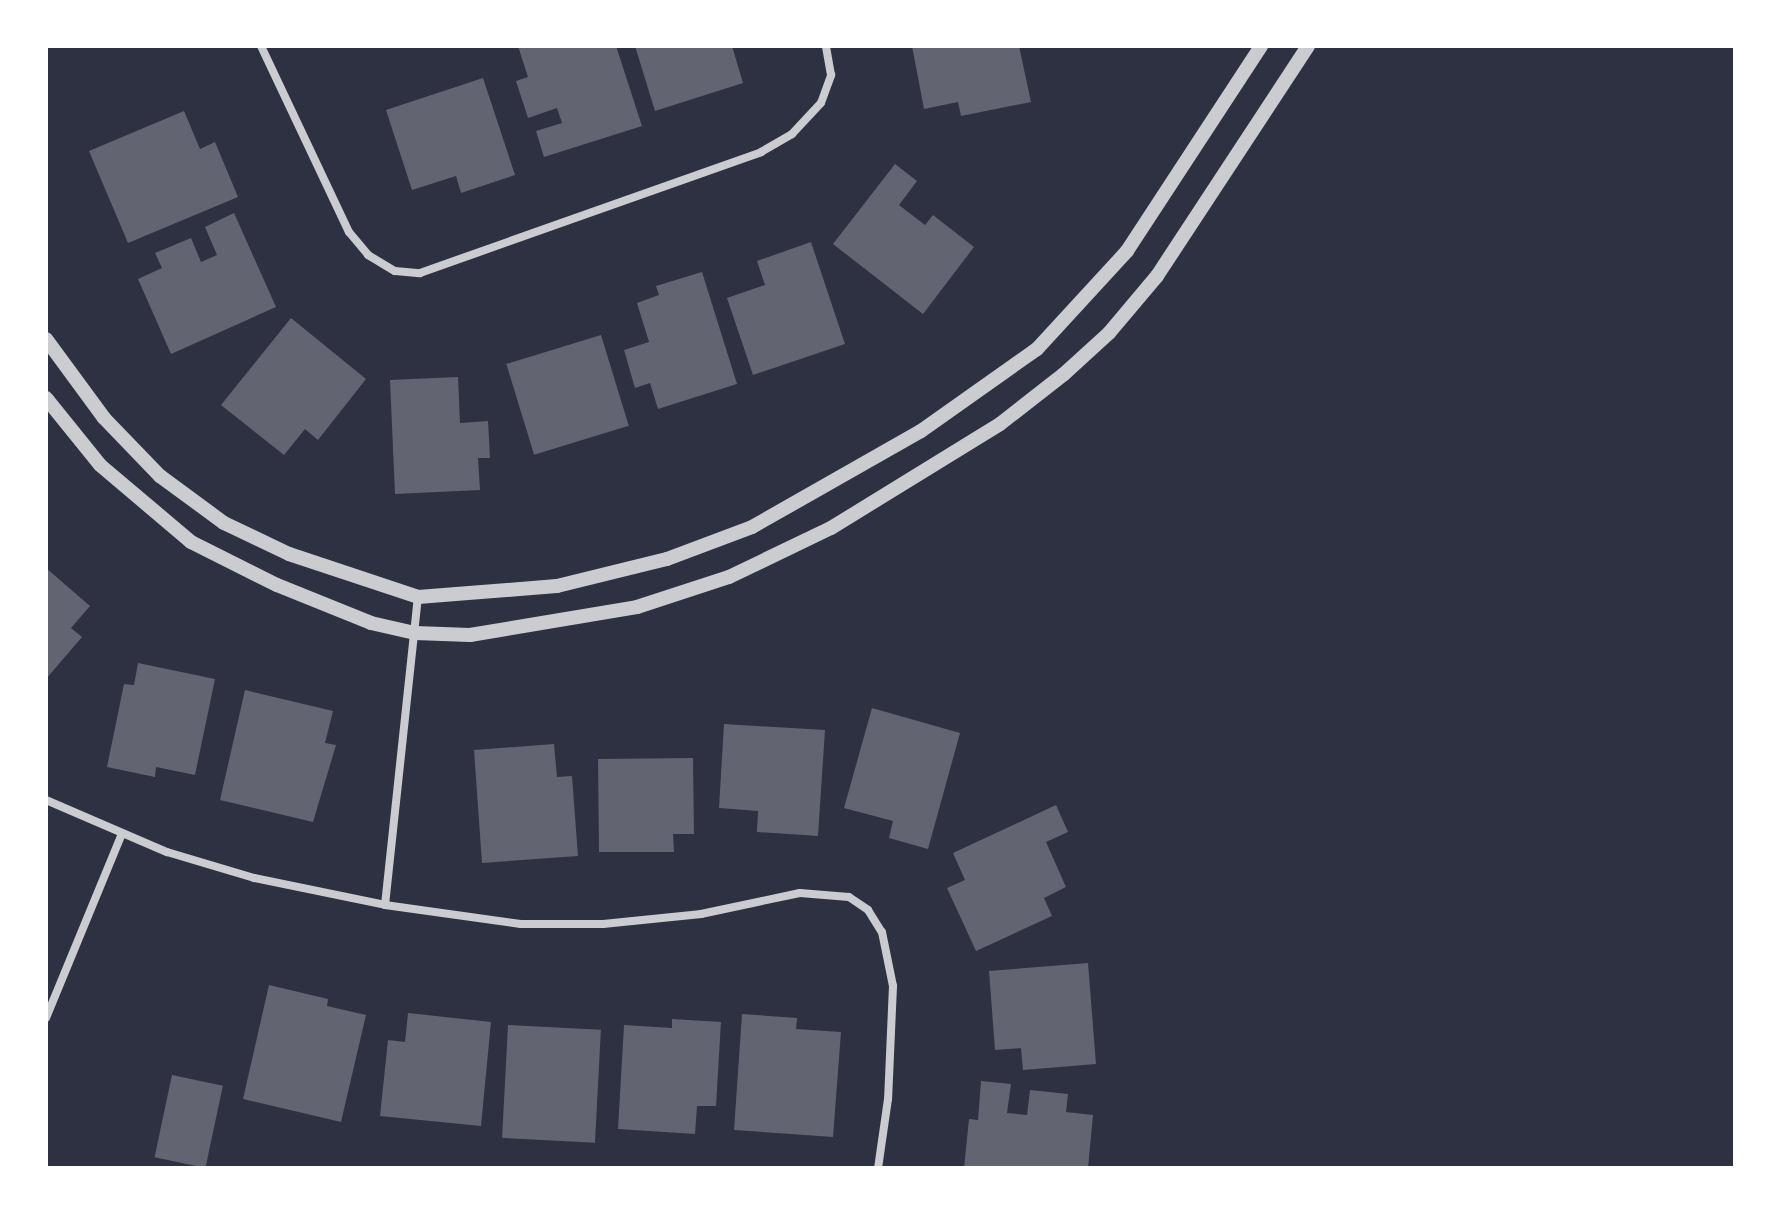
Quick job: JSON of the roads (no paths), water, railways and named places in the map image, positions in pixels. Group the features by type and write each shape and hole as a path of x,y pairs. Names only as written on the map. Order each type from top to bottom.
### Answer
{"street":[{"path":"261,46 349,232 368,255 395,271 435,271 761,152 792,134 821,103 831,75 826,46"},
{"path":"46,339 104,418 160,476 224,523 303,559 418,597 557,586 667,559 752,527 921,431 1037,349 1081,307 1127,251 1261,46"},
{"path":"46,398 100,465 191,542 277,585 371,623 415,633 470,635 559,624 637,607 729,577 831,528 988,432 1109,333 1157,276 1308,46"},
{"path":"385,905 418,597"},
{"path":"46,800 122,834 254,878 385,905 521,924 603,924 701,914 800,893 849,897 868,910 882,932 893,986 888,1099 878,1168"},
{"path":"46,1018 122,834"}]}
